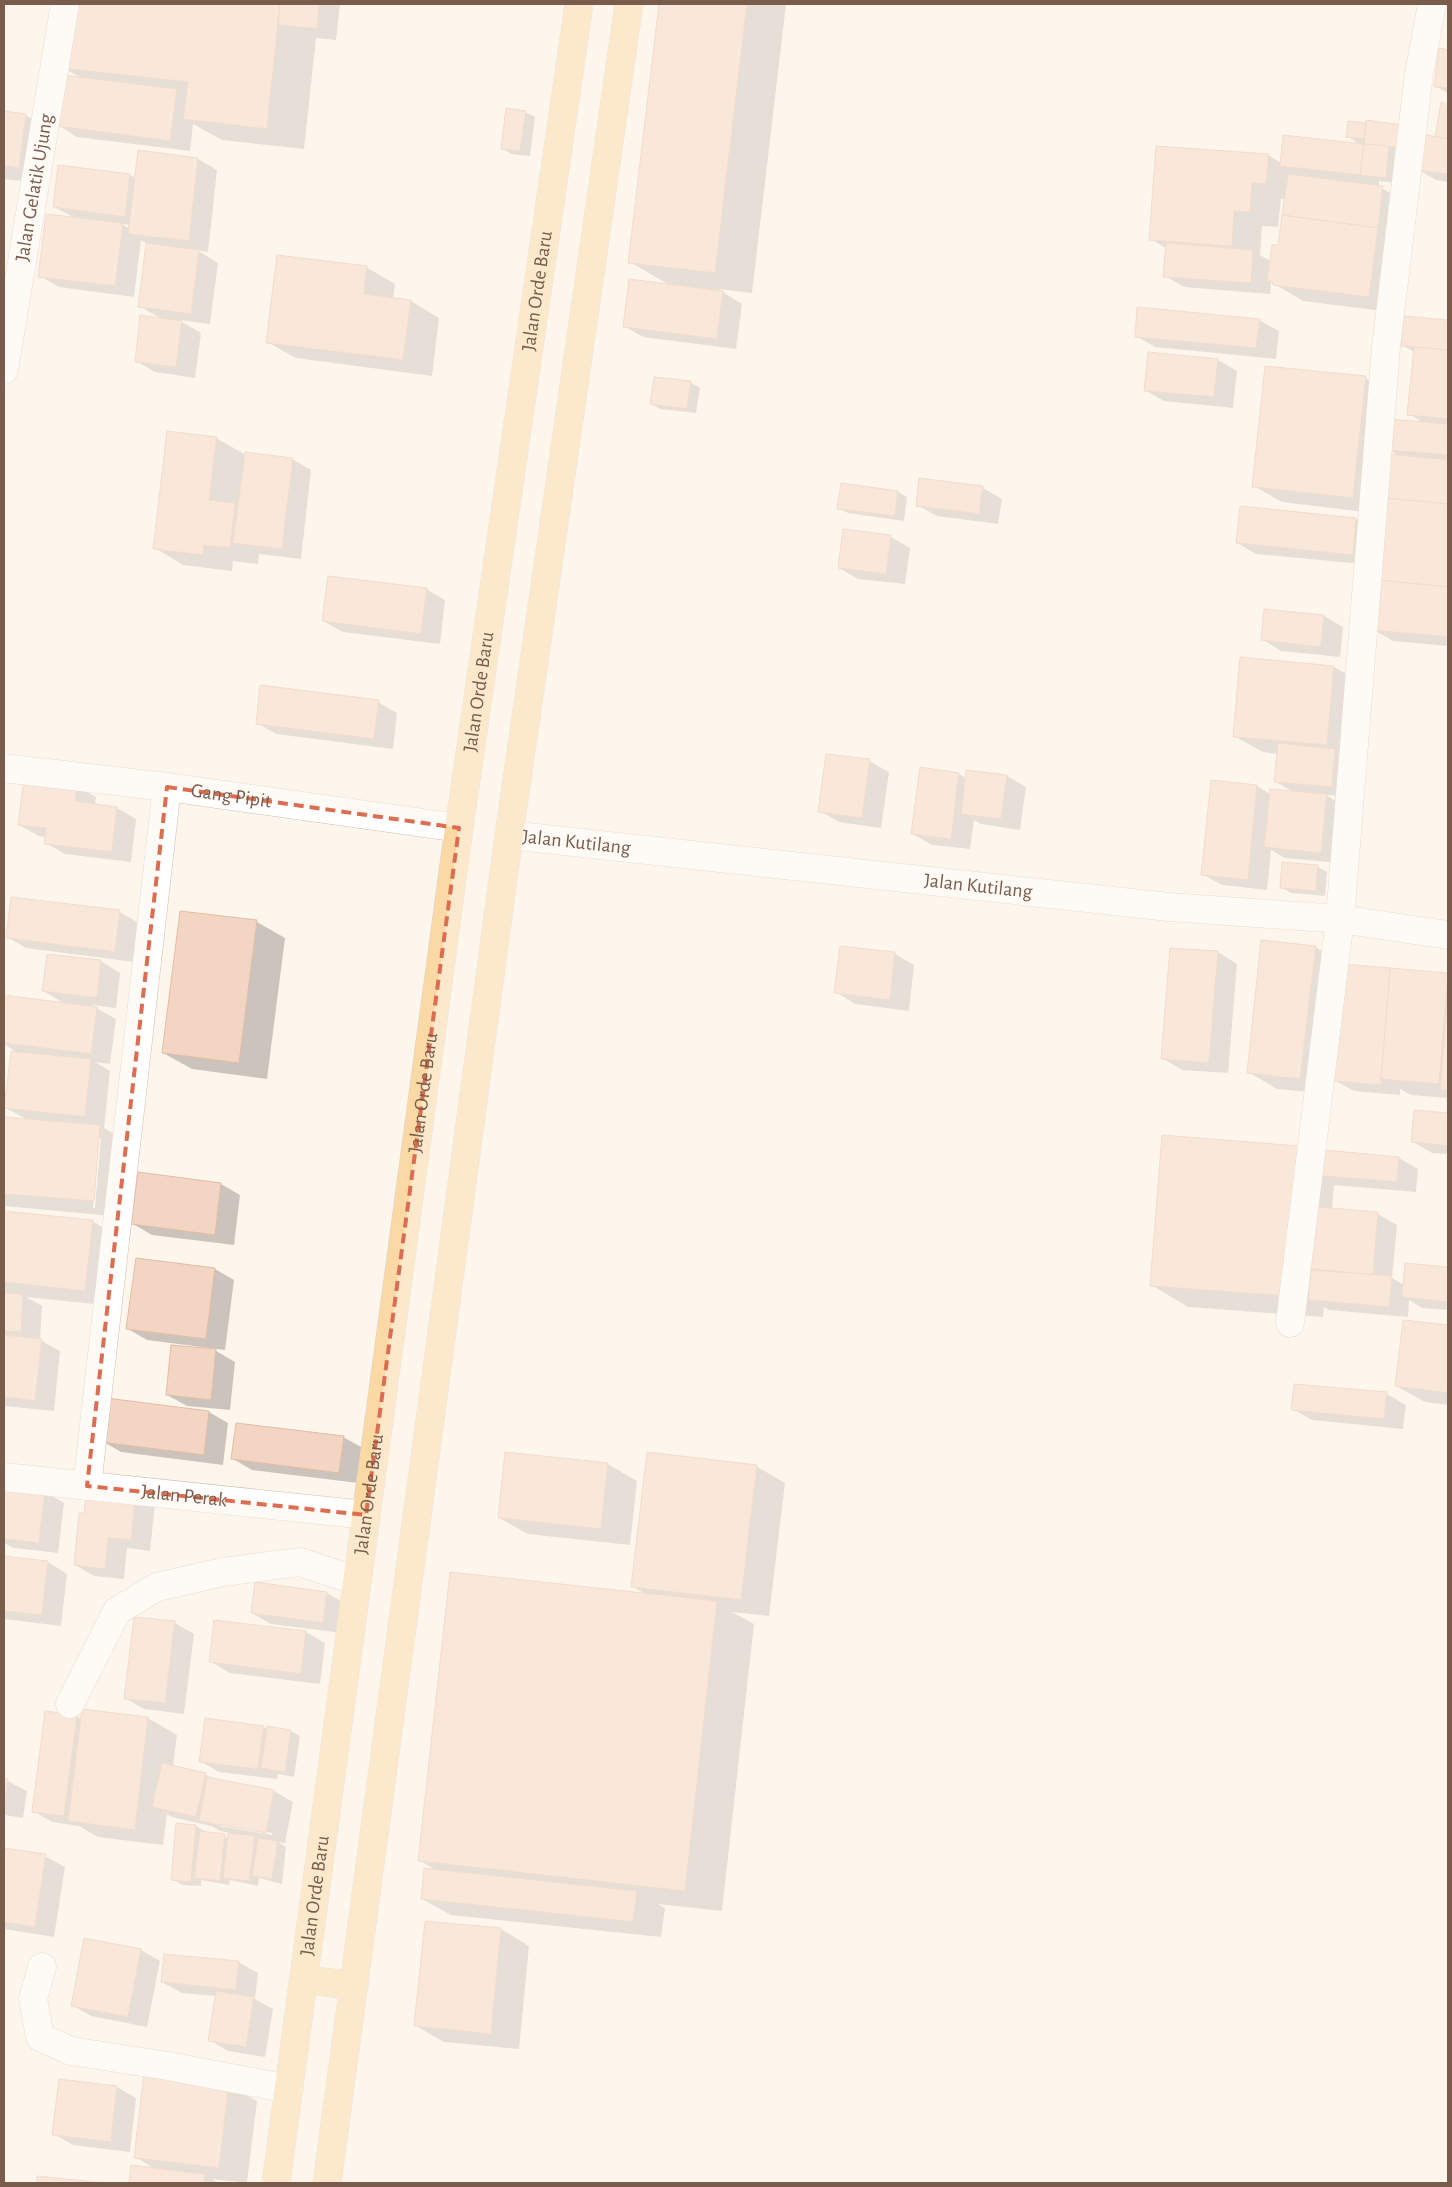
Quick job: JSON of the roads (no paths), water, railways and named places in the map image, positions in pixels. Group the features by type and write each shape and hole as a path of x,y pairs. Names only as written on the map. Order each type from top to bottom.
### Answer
{"main road":[{"name":"Jalan Orde Baru","path":"276,2183 459,828 579,4"},
{"path":"327,2183 509,834 629,4"},
{"path":"304,1979 354,1986"}],"street":[{"name":"Jalan Gelatik Ujung","path":"4,370 65,4"},
{"path":"1290,1322 1340,919 1386,347 1419,74 1432,4"},
{"name":"Gang Pipit","path":"4,768 167,787 459,828"},
{"path":"87,1486 167,787"},
{"name":"Jalan Kutilang","path":"509,834 1169,907 1340,919 1448,935"},
{"name":"Jalan Perak","path":"4,1477 366,1515"},
{"path":"70,1704 117,1612 157,1587 223,1572 300,1562 357,1581"},
{"path":"42,1967 33,1999 40,2037 71,2051 168,2066 289,2089"}]}
